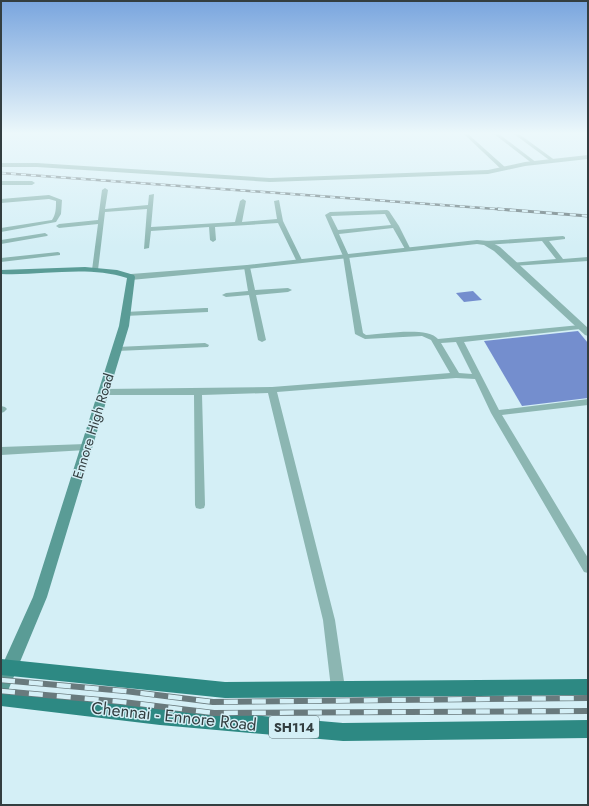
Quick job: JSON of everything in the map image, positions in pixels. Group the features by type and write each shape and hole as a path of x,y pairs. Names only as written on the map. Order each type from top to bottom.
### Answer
{"main road":[{"path":"3,271 95,270 123,273 131,277"},
{"name":"Ennore High Road","path":"1,686 5,668 40,597 124,326 131,277"},
{"name":"Chennai - Ennore Road","path":"5,668 225,690 588,687"},
{"name":"Chennai - Ennore Road","path":"1,697 160,716 343,732 588,729"}],"street":[{"path":"146,172 270,180 490,172"},
{"path":"1,182 32,183"},
{"path":"95,270 105,190"},
{"path":"146,248 152,195"},
{"path":"1,201 49,197 59,200 59,210 57,218 54,221 1,230"},
{"path":"238,224 243,201"},
{"path":"277,201 280,221 299,260"},
{"path":"102,211 150,207"},
{"path":"407,248 396,226 385,211 328,215 346,256 360,336 423,334 430,336 436,341 456,375"},
{"path":"148,229 280,221"},
{"path":"59,226 100,222"},
{"path":"212,226 212,240"},
{"path":"336,232 396,226"},
{"path":"1,242 45,235"},
{"path":"131,277 247,267 470,242 486,243 563,238"},
{"path":"544,239 561,261"},
{"path":"486,243 497,249 588,333"},
{"path":"1,260 58,254"},
{"path":"513,264 588,259"},
{"path":"247,267 262,340"},
{"path":"226,295 288,290"},
{"path":"125,314 205,310"},
{"path":"436,341 459,340 580,327"},
{"path":"459,340 496,413 588,568"},
{"path":"117,349 205,345"},
{"path":"103,392 272,390 456,375 478,377"},
{"path":"272,390 329,620 338,688"},
{"path":"198,392 200,505"},
{"path":"496,413 588,402"},
{"path":"1,451 86,447"}],"water":[{"path":"473,291 482,300 464,302 456,293"},
{"path":"578,331 588,343 588,398 522,406 484,341"}],"railway":[{"path":"1,173 509,210"},
{"path":"498,209 509,210"},
{"path":"509,210 588,216"},
{"path":"1,680 125,691 213,702 588,698"},
{"path":"1,691 123,702 214,713 588,711"}]}
